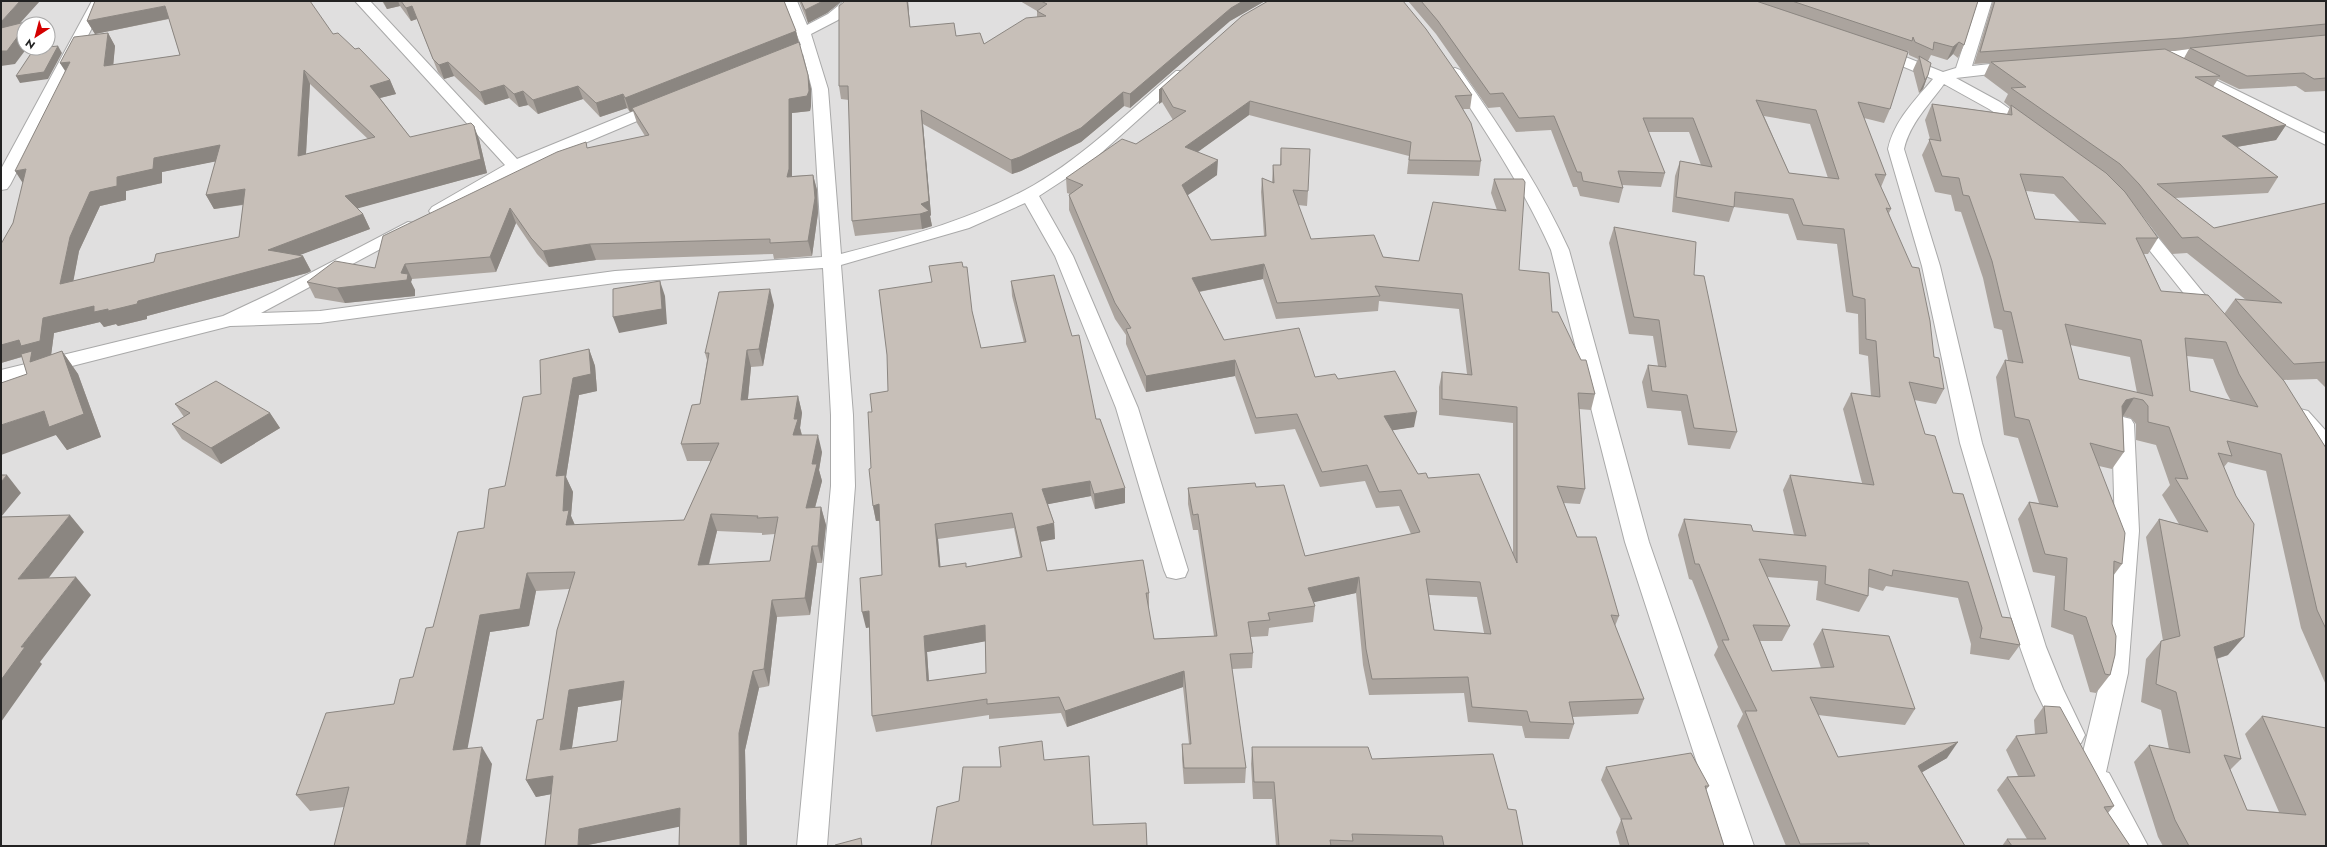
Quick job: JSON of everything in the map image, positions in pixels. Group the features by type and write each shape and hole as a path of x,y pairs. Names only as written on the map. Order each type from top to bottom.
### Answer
{"street":[{"path":"1,185 99,1"},
{"path":"362,1 515,166"},
{"path":"790,1 806,40 820,90 842,415 843,486 812,846"},
{"path":"758,67 806,40 852,1"},
{"path":"1985,1 1952,74 1906,123 1899,135 1896,149 1931,266 1971,443 2033,647 2067,727 2093,769 2133,846"},
{"path":"1865,46 1952,74 2046,141"},
{"path":"2134,58 2232,50"},
{"path":"2157,56 2326,140"},
{"path":"1443,58 1498,136 1554,235 1587,349 1637,542 1739,846"},
{"path":"1952,74 2033,65"},
{"path":"230,320 320,317 457,300 615,277 832,262 889,247 963,224 1029,194 1085,158 1190,66"},
{"path":"1,377 230,320 281,296 331,269 460,199 515,166 562,145 678,99"},
{"path":"1029,194 1064,256 1128,408 1176,570"},
{"path":"2127,209 2155,248 2224,330"},
{"path":"2290,405 2326,445"},
{"path":"2093,769 2115,673 2127,531 2123,424"}],"shaded area":[{"path":"1,1 2326,1 2326,846 1,846"}],"building":[{"path":"1,1 20,1 1,22"},
{"path":"95,1 310,1 333,34 338,33 355,49 359,48 390,80 370,86 410,137 471,123 474,126 481,159 345,196 363,214 268,250 303,256 299,258 138,301 137,304 108,311 108,309 94,312 94,306 43,318 40,341 21,346 19,340 1,345 1,244 13,223 26,169 15,171 70,62 60,63 74,37 108,33 104,66 180,55 165,6 87,21","holes":["304,70 375,137 298,156","220,145 206,195 245,189 239,237 156,254 154,262 60,284 70,237 90,192 117,186 117,177 153,169 154,158"]},
{"path":"401,1 784,1 796,31 625,98 623,94 596,103 578,86 533,100 523,91 514,94 504,85 480,92 448,62 439,65 433,59 412,6 406,8"},
{"path":"801,1 823,1 805,10"},
{"path":"845,1 907,1 910,27 954,23 956,36 980,33 984,44 1026,18 1046,16 1037,11 1047,4 1041,1 1243,1 1231,8 1130,94 1123,92 1081,128 1020,157 1011,160 921,110 929,201 921,204 929,211 920,214 852,221 848,86 839,86 839,6"},
{"path":"1268,1 1403,1 1426,29 1472,95 1455,96 1471,123 1481,161 1409,160 1411,142 1250,101 1185,147 1218,160 1182,185 1211,240 1266,236 1262,178 1274,183 1273,165 1281,165 1281,148 1310,149 1308,191 1293,190 1311,239 1374,235 1383,257 1419,261 1433,202 1506,211 1494,179 1523,179 1525,182 1519,270 1549,273 1552,312 1558,312 1581,360 1586,360 1595,394 1578,393 1585,489 1557,486 1577,537 1596,537 1619,616 1611,615 1644,699 1569,702 1574,724 1530,722 1527,711 1472,707 1468,677 1372,679 1366,649 1359,577 1308,588 1315,606 1268,613 1270,620 1248,622 1253,653 1230,654 1246,768 1184,768 1182,744 1191,744 1184,671 1065,711 1059,697 987,704 987,699 872,716 869,611 862,612 860,578 882,575 879,504 873,506 869,469 871,468 868,412 872,412 870,394 888,391 887,355 879,290 932,282 929,266 962,262 963,267 967,267 972,311 981,348 1026,342 1011,281 1054,275 1072,336 1079,335 1096,419 1100,419 1125,488 1094,494 1090,481 1042,489 1054,523 1037,527 1047,571 1143,560 1149,593 1146,593 1154,639 1217,636 1198,514 1193,515 1188,488 1255,483 1256,487 1284,485 1305,556 1420,532 1401,490 1379,492 1367,465 1322,472 1297,414 1256,418 1235,360 1146,376 1126,329 1131,328 1115,303 1069,195 1083,185 1066,178 1122,139 1136,144 1186,111 1173,107 1162,88 1159,90 1242,16","holes":["1264,264 1277,303 1380,296 1375,286 1462,294 1472,375 1442,372 1442,399 1517,407 1517,563 1479,474 1428,478 1426,473 1418,474 1384,416 1417,412 1395,371 1338,379 1335,374 1315,377 1299,328 1224,340 1192,278","1012,513 1022,557 966,567 966,563 939,567 935,524","1426,579 1480,582 1491,634 1434,630","985,625 986,673 927,681 924,636"]},
{"path":"1421,1 1756,1 1908,52 1890,109 1858,102 1886,175 1875,174 1891,209 1886,208 1912,267 1919,268 1930,321 1934,357 1939,358 1944,389 1909,382 1925,434 1935,436 1953,493 1963,494 2002,617 2011,618 2020,645 1980,638 1982,628 1968,582 1893,570 1892,576 1869,569 1868,596 1825,584 1826,566 1759,559 1790,626 1753,625 1772,671 1834,667 1822,629 1889,636 1915,709 1810,697 1838,757 1958,742 1918,766 1965,846 1870,846 1868,843 1800,844 1745,711 1757,711 1722,640 1729,640 1699,564 1695,564 1684,519 1751,525 1753,531 1806,536 1790,475 1874,485 1851,393 1880,397 1876,341 1866,339 1865,299 1853,296 1844,229 1803,225 1793,199 1735,192 1734,207 1676,197 1680,161 1712,167 1693,118 1643,118 1665,173 1618,171 1623,188 1583,181 1581,172 1577,172 1554,116 1519,118 1503,93 1490,94 1438,21","holes":["1756,100 1816,110 1839,179 1789,173"]},
{"path":"1792,1 1978,1 1964,45 1959,42 1953,47 1934,42 1933,50 1915,42 1913,37 1912,41"},
{"path":"1995,1 2326,1 2326,24 2182,38 1980,52"},
{"path":"16,24 16,39 7,51 1,51 1,28"},
{"path":"2326,35 2326,78 2314,79 2304,73 2247,76 2190,48"},
{"path":"799,42 808,75 809,91 807,96 789,99 789,169 787,177 813,175 815,198 808,241 770,243 770,239 590,244 543,251 531,238 510,208 490,257 405,264 401,273 408,274 407,280 337,288 307,282 335,261 375,268 383,236 557,152 586,142 587,148 649,135 632,108"},
{"path":"2165,49 2220,76 2195,77 2286,125 2222,136 2278,177 2157,184 2214,228 2326,203 2326,362 2294,364 2235,299 2282,303 2198,237 2182,238 2139,184 2120,164 2011,88 2026,87 1991,62"},
{"path":"29,56 53,56 44,72 16,76"},
{"path":"1919,56 1931,63 1925,80"},
{"path":"1932,104 2012,115 2011,105 2106,173 2125,192 2158,238 2136,238 2161,291 2208,295 2284,381 2326,448 2326,629 2317,610 2281,454 2227,441 2232,456 2218,453 2236,496 2254,524 2244,637 2214,647 2241,759 2224,755 2247,810 2306,815 2262,716 2326,728 2326,846 2189,846 2175,820 2149,745 2190,753 2176,692 2156,684 2161,641 2180,636 2159,519 2208,532 2175,478 2188,479 2169,427 2148,422 2148,406 2143,400 2134,398 2126,400 2122,406 2124,452 2090,443 2125,533 2122,564 2114,561 2112,624 2116,636 2115,655 2110,675 2105,674 2086,617 2064,610 2067,558 2045,554 2029,502 2058,507 2029,420 2015,417 2005,360 2023,363 2011,312 2004,311 1992,261 1969,196 1963,195 1959,178 1942,176 1929,139 1941,141","holes":["2020,174 2063,177 2106,224 2035,219","2065,324 2141,340 2153,396 2079,379","2185,338 2226,342 2239,374 2258,407 2190,391"]},
{"path":"1614,227 1696,242 1694,275 1704,276 1737,432 1694,428 1687,395 1652,391 1648,365 1666,367 1659,320 1634,317"},
{"path":"660,281 662,309 613,317 613,289"},
{"path":"770,289 759,349 747,350 741,400 798,396 794,419 798,419 793,435 818,435 812,464 817,464 806,508 821,507 818,546 812,546 805,598 772,600 764,669 753,671 739,733 740,846 679,846 680,808 579,829 578,846 545,846 553,776 526,780 537,720 543,719 557,630 575,572 527,573 520,609 480,615 453,750 482,747 466,846 334,846 349,787 296,795 326,713 394,704 400,679 413,677 426,628 433,627 458,532 484,528 489,489 505,486 523,397 541,394 540,360 589,349 591,374 573,378 556,476 565,475 563,511 569,510 566,525 684,520 719,443 681,444 692,405 700,404 709,353 705,353 719,292","holes":["711,514 758,516 757,518 778,517 770,561 698,565","624,681 617,741 560,750 569,690"]},
{"path":"32,351 30,362 62,351 84,414 49,427 44,411 1,425 1,383 27,374 21,354"},
{"path":"216,381 270,413 211,448 172,424 190,413 175,404"},
{"path":"1,475 7,475 1,482"},
{"path":"70,515 18,579 76,577 21,647 25,647 1,680 1,517"},
{"path":"2044,706 2060,707 2114,806 2104,807 2130,846 2012,846 2007,839 2046,839 2007,777 2035,776 2016,736 2047,733"},
{"path":"1042,741 1044,760 1089,756 1093,825 1146,823 1147,846 931,846 937,807 959,801 963,767 1001,767 999,747"},
{"path":"1252,747 1368,747 1372,759 1493,754 1508,809 1516,810 1523,846 1444,846 1442,836 1352,834 1353,841 1330,840 1331,846 1279,846 1274,782 1254,782"},
{"path":"1691,753 1709,786 1705,786 1724,846 1629,846 1621,819 1632,819 1606,767"},
{"path":"861,838 862,846 835,845"}]}
